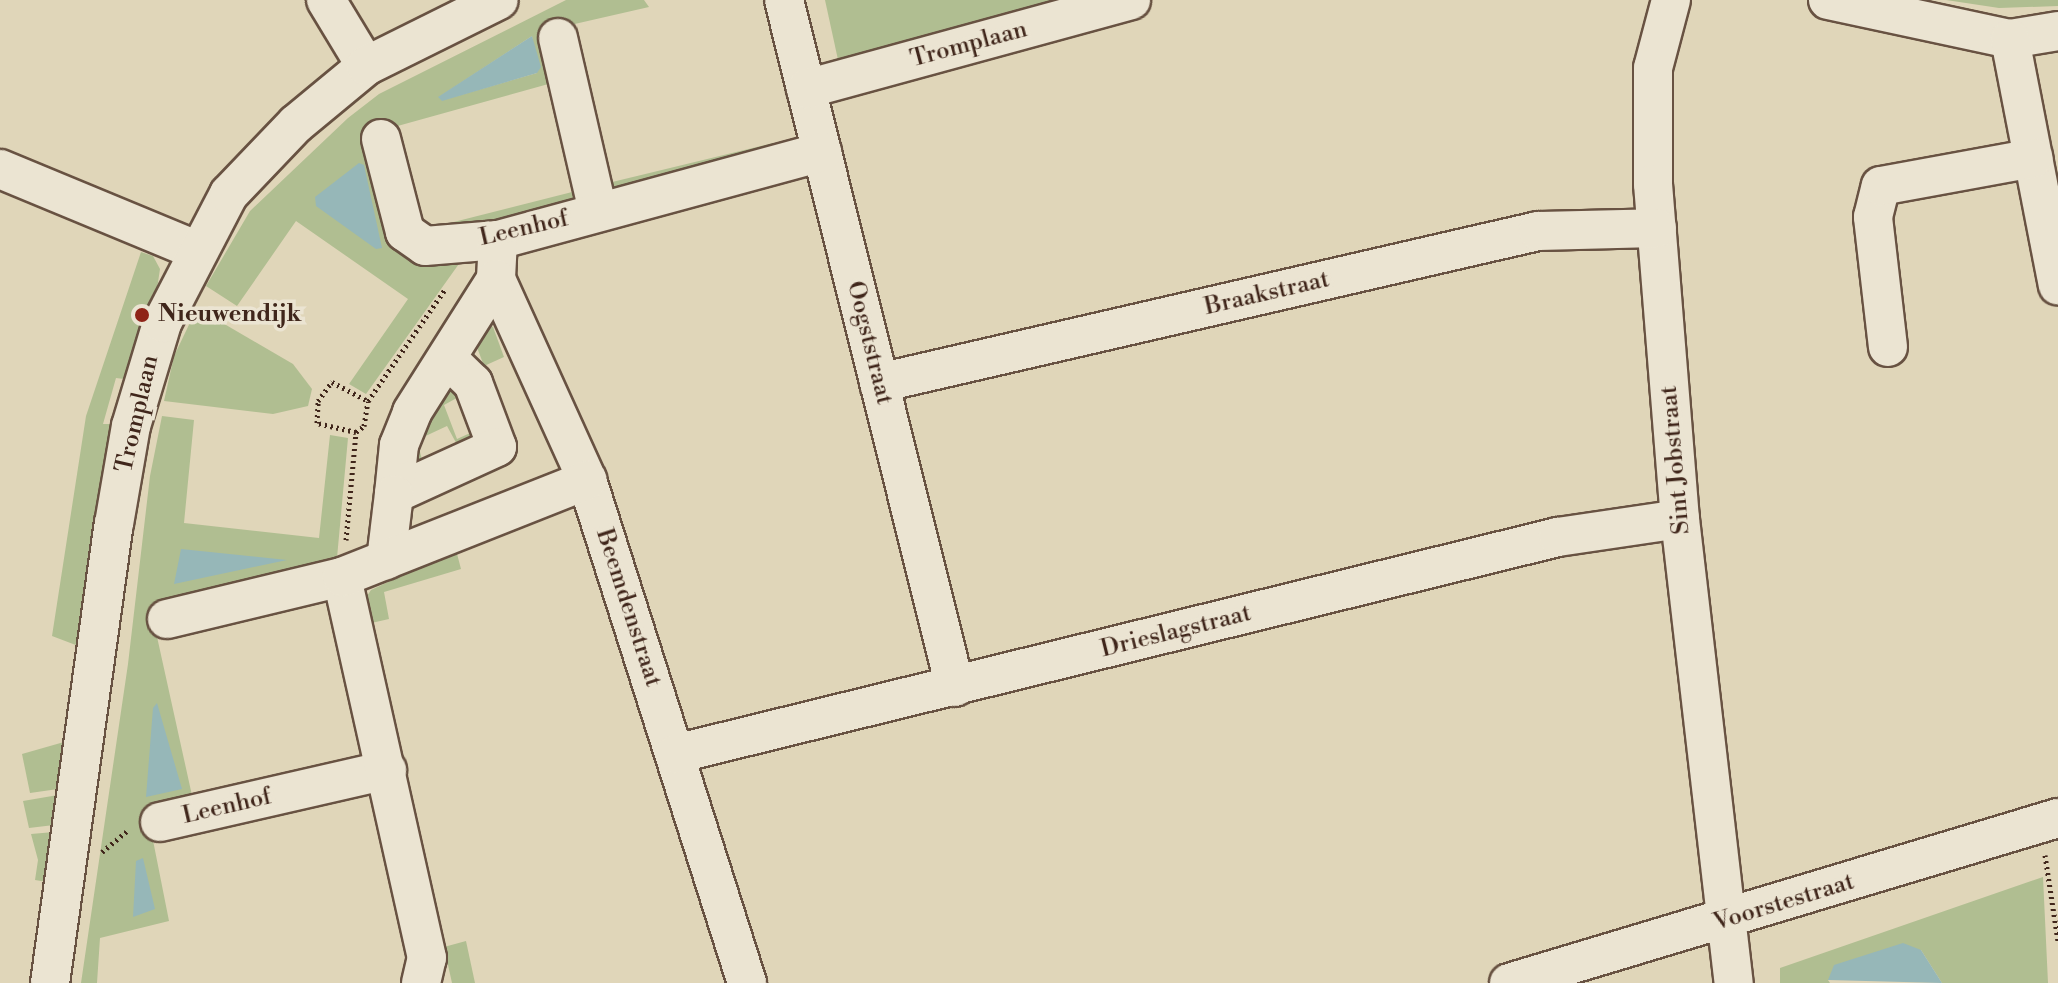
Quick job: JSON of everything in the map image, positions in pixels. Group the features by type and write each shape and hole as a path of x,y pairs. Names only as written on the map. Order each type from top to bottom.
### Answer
{"street":[{"path":"326,0 366,66"},
{"name":"Tromplaan","path":"50,983 131,426 162,323 196,250 229,194 296,124 366,66 499,0"},
{"name":"Oogststraat","path":"784,0 955,687"},
{"name":"Tromplaan","path":"806,89 1131,0"},
{"name":"Sint Jobstraat","path":"1671,0 1653,68 1657,228 1680,519 1734,983"},
{"path":"1828,0 2010,39 2058,31"},
{"name":"Leenhof","path":"558,38 598,211"},
{"path":"2010,39 2058,285"},
{"name":"Leenhof","path":"381,139 405,232 425,246 498,240 822,152"},
{"path":"1888,347 1873,217 1881,186 2033,158"},
{"path":"0,169 196,250"},
{"name":"Braakstraat","path":"879,383 1538,231 1657,228"},
{"name":"Beemdenstraat","path":"498,240 496,279 587,480 747,983"},
{"path":"386,560 399,445 412,412 496,279"},
{"path":"394,494 497,447 473,383 448,359"},
{"path":"167,619 342,577 587,480"},
{"name":"Drieslagstraat","path":"675,754 1558,537 1680,519"},
{"path":"342,577 427,958 421,983"},
{"name":"Leenhof","path":"160,822 387,770"},
{"name":"Voorstestraat","path":"1509,983 1728,921 2049,821"}],"path":[{"path":"356,432 317,423 318,401 332,382 368,401"},
{"path":"2049,821 2058,941"},
{"path":"67,881 130,829 160,822"}],"green space":[{"path":"566,0 644,0 649,7 544,31 552,83 376,132 390,232 461,261 366,394 349,384 408,299 296,221 237,306 206,286 250,211 348,118 379,94","holes":["532,36 537,73 443,100 439,97"]},
{"path":"825,0 1074,0 840,69"},
{"path":"1946,0 2058,0 2058,6 1999,8"},
{"path":"773,143 775,153 607,194 604,184"},
{"path":"580,190 581,198 429,236 426,229"},
{"path":"141,252 153,256 160,269 157,289 124,379 116,378 103,424 114,424 81,647 52,636 86,416"},
{"path":"197,308 293,364 312,389 308,406 273,414 164,401 174,356"},
{"path":"485,323 493,327 504,357 484,366 475,342"},
{"path":"455,386 464,394 444,405 457,439 479,429 481,433 460,450 447,426 417,440 448,389"},
{"path":"162,416 194,420 184,523 319,538 330,435 348,438 337,558 330,567 150,605 193,800 147,810 169,921 100,938 97,983 81,983 128,664 150,476"},
{"path":"417,440 423,464 416,463 413,447"},
{"path":"456,550 461,569 384,592 389,619 367,624 365,599 371,590"},
{"path":"64,742 58,789 30,793 22,754"},
{"path":"58,795 54,825 29,828 23,801"},
{"path":"54,832 47,882 35,880 38,860 31,834"},
{"path":"2043,877 2048,983 1942,983 1921,950 1828,980 1830,983 1780,983 1780,968"},
{"path":"466,941 475,983 452,983 444,947"}],"water":[{"path":"532,36 541,67 537,73 442,101 438,97"},
{"path":"359,163 364,165 382,248 376,249 316,206 315,197"},
{"path":"181,549 287,560 174,584"},
{"path":"157,703 182,789 146,797 153,708"},
{"path":"143,858 155,909 133,917 136,861"},
{"path":"1903,943 1921,950 1942,983 1828,980 1834,965"}],"place":[{"name":"Nieuwendijk","path":"142,315"}]}
